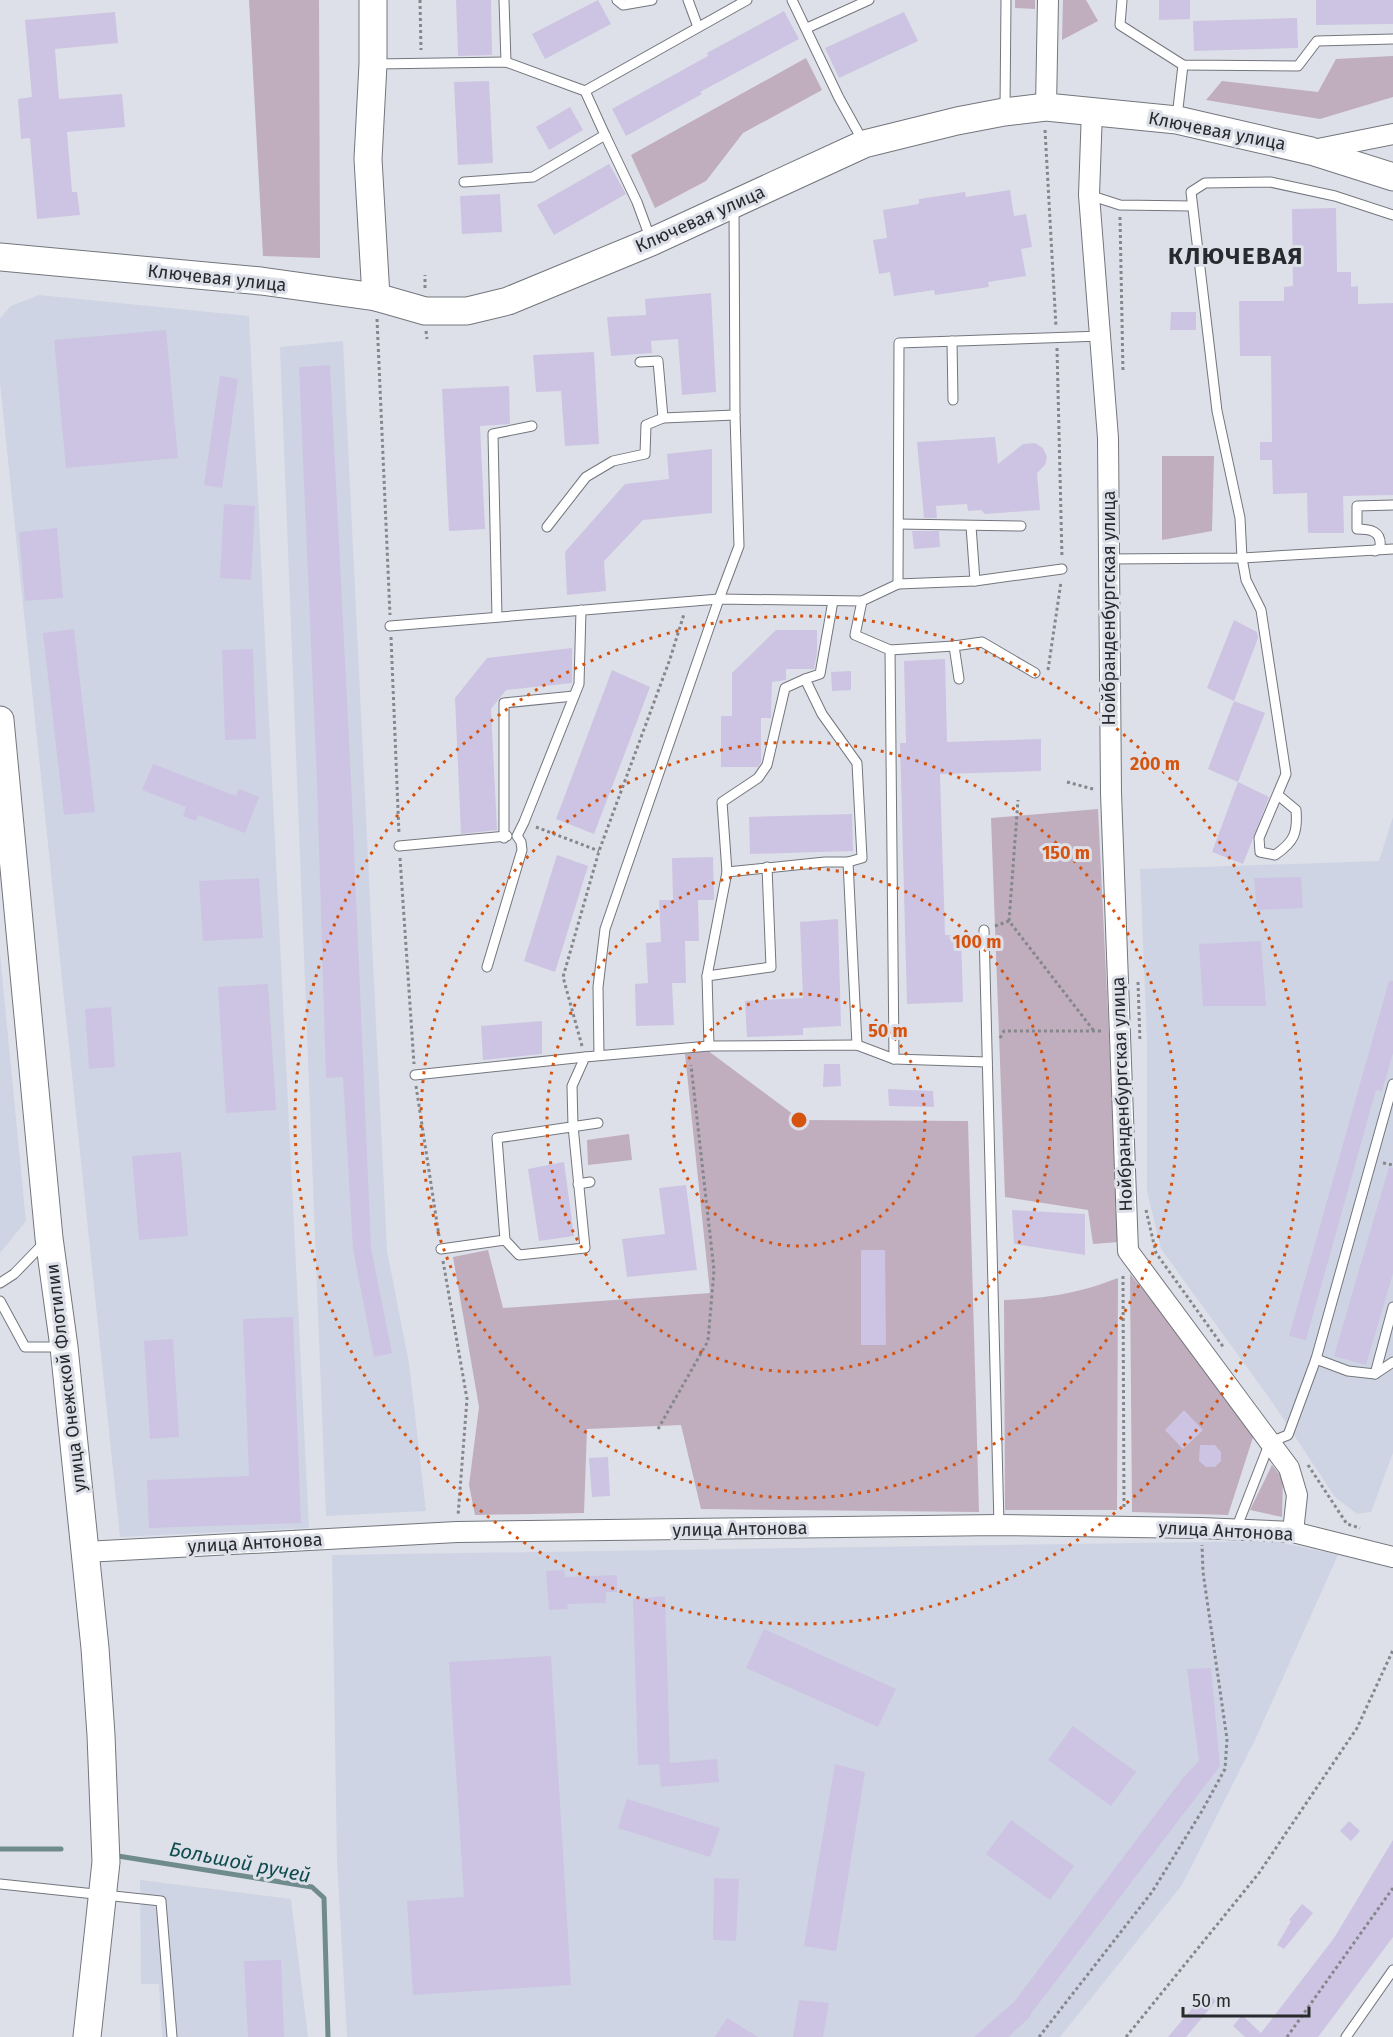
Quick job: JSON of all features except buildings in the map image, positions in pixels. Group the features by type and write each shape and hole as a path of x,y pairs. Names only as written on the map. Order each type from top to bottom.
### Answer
{"main road":[{"path":"374,0 374,64 368,159 376,297"},
{"name":"Ключевая улица","path":"0,257 261,282 376,297 424,311 467,311 508,302 651,242 864,144 929,127 1005,112 1046,107 1177,120 1311,151 1393,177"},
{"name":"улица Онежской Флотилии","path":"0,720 49,1238 95,1648 106,1852 87,2037"}],"street":[{"path":"1046,107 1048,0"},
{"name":"Нойбранденбургская улица","path":"1092,110 1089,195 1108,438 1111,793 1128,1251"},
{"path":"1311,151 1393,134"},
{"path":"1128,1251 1288,1468 1297,1495 1293,1532"},
{"name":"улица Антонова","path":"85,1552 457,1532 999,1525 1202,1528 1293,1532 1393,1557"}],"lane":[{"path":"504,0 506,63"},
{"path":"617,0 623,5 652,0"},
{"path":"688,0 698,27"},
{"path":"585,91 747,0"},
{"path":"792,0 864,144"},
{"path":"807,27 869,0"},
{"path":"1005,112 1006,0"},
{"path":"1122,0 1120,26 1183,65 1298,66 1317,40 1393,39"},
{"path":"374,64 506,63 585,91 637,201 651,242"},
{"path":"1177,120 1183,65"},
{"path":"464,182 533,177 605,135"},
{"path":"1278,795 1296,810 1297,824 1289,845 1275,855 1260,852 1259,838 1286,774 1261,610 1246,580 1242,558 1240,518 1217,411 1191,192 1205,183 1270,182 1335,196 1393,215"},
{"path":"1089,195 1120,205 1192,206"},
{"path":"599,1055 598,987 605,929 719,598 740,546 735,415 734,204"},
{"path":"898,584 899,343 1101,336"},
{"path":"952,341 953,400"},
{"path":"640,362 658,361 663,418"},
{"path":"547,527 586,477 613,461 645,454 646,425 663,418 735,415"},
{"path":"497,617 493,434 532,426"},
{"path":"1375,551 1381,541 1378,534 1371,529 1357,529 1357,506 1393,505"},
{"path":"899,524 1021,526"},
{"path":"971,526 975,581"},
{"path":"1108,559 1242,558 1393,549"},
{"path":"390,626 719,598 862,601 898,584 975,581 1062,569"},
{"path":"709,1046 707,976 728,872 722,802 758,778 767,765 785,688 820,674 833,601"},
{"path":"862,601 855,635 890,650 982,642 1035,673"},
{"path":"517,836 579,684 581,610"},
{"path":"954,646 959,679"},
{"path":"890,650 894,1059"},
{"path":"728,872 848,862 862,858 857,762 822,714 806,679"},
{"path":"504,838 504,703 574,696"},
{"path":"399,846 517,836"},
{"path":"487,967 522,850 517,836"},
{"path":"848,862 857,1045"},
{"path":"707,976 771,967 767,867"},
{"path":"984,930 999,1525"},
{"path":"415,1075 599,1055 709,1046 857,1045 894,1059 987,1062"},
{"path":"585,1057 572,1086 573,1126 585,1248 519,1255 505,1240 497,1138 573,1126 598,1123"},
{"path":"1236,1529 1270,1442 1288,1435 1316,1359 1393,1084"},
{"path":"578,1184 590,1182"},
{"path":"0,1282 14,1274 49,1238"},
{"path":"441,1249 505,1240"},
{"path":"0,1301 26,1347 63,1347"},
{"path":"1375,1374 1393,1307"},
{"path":"1316,1359 1348,1371 1375,1374 1393,1362"},
{"path":"0,1884 161,1901 172,2037"},
{"path":"1347,2036 1393,1970"}],"path":[{"path":"420,0 421,64"},
{"path":"1046,107 1045,132 1057,337 1062,569 1047,675"},
{"path":"1120,205 1123,383"},
{"path":"376,297 399,846 415,1075 441,1249 467,1399 457,1532"},
{"path":"585,1057 563,977 599,851 670,659 688,601"},
{"path":"1018,800 1010,921 1094,1031"},
{"path":"524,822 599,851"},
{"path":"984,930 1010,921"},
{"path":"1138,981 1140,1052"},
{"path":"987,1062 1004,1030 1119,1030"},
{"path":"658,1429 708,1341 714,1270 691,1065"},
{"path":"1144,1201 1156,1253 1230,1356"},
{"path":"1124,1509 1123,1275 1128,1251"},
{"path":"1308,1464 1347,1524 1369,1532"},
{"path":"1039,2037 1152,1892 1226,1770 1227,1739 1203,1572 1202,1528"},
{"path":"1126,2037 1259,1873 1357,1728 1393,1650"},
{"path":"1287,2037 1393,1888"}],"shaded area":[{"path":"249,0 319,0 320,258 263,256"},
{"path":"1015,0 1035,0 1035,9 1015,8"},
{"path":"1063,0 1086,0 1098,21 1062,40"},
{"path":"1393,56 1393,97 1320,119 1206,100 1222,81 1318,92 1336,59"},
{"path":"806,58 822,90 743,133 706,181 655,208 631,155"},
{"path":"39,295 249,316 309,1528 120,1537 0,383 0,318 11,306"},
{"path":"343,341 387,1251 409,1363 426,1511 326,1516 280,347"},
{"path":"1162,456 1214,456 1212,531 1162,540"},
{"path":"1098,809 1119,1242 1093,1244 1088,1210 1005,1197 991,818"},
{"path":"1393,817 1393,1453 1371,1512 1357,1514 1335,1497 1270,1399 1161,1249 1147,1191 1147,1042 1140,869 1379,861"},
{"path":"0,954 26,1221 0,1253"},
{"path":"707,1050 801,1120 968,1121 979,1512 701,1509 681,1425 587,1429 584,1513 475,1515 469,1485 479,1407 453,1257 488,1250 503,1308 710,1293 685,1054"},
{"path":"629,1134 632,1160 588,1165 587,1140"},
{"path":"1130,1274 1255,1431 1228,1515 1132,1512"},
{"path":"1118,1278 1117,1510 1005,1510 1004,1300 1062,1294"},
{"path":"1272,1465 1283,1479 1282,1517 1250,1510"},
{"path":"1274,1541 1338,1555 1255,1740 1182,1885 1060,2037 347,2037 337,1862 332,1555"},
{"path":"140,1880 291,1899 308,2037 162,2037 159,1984 141,1984"}],"waterway":[{"name":"Большой ручей","path":"0,1849 61,1849"},
{"name":"Большой ручей","path":"118,1856 312,1887 324,1898 328,2037"}],"district":[{"name":"КЛЮЧЕВАЯ","path":"1236,256"}]}
